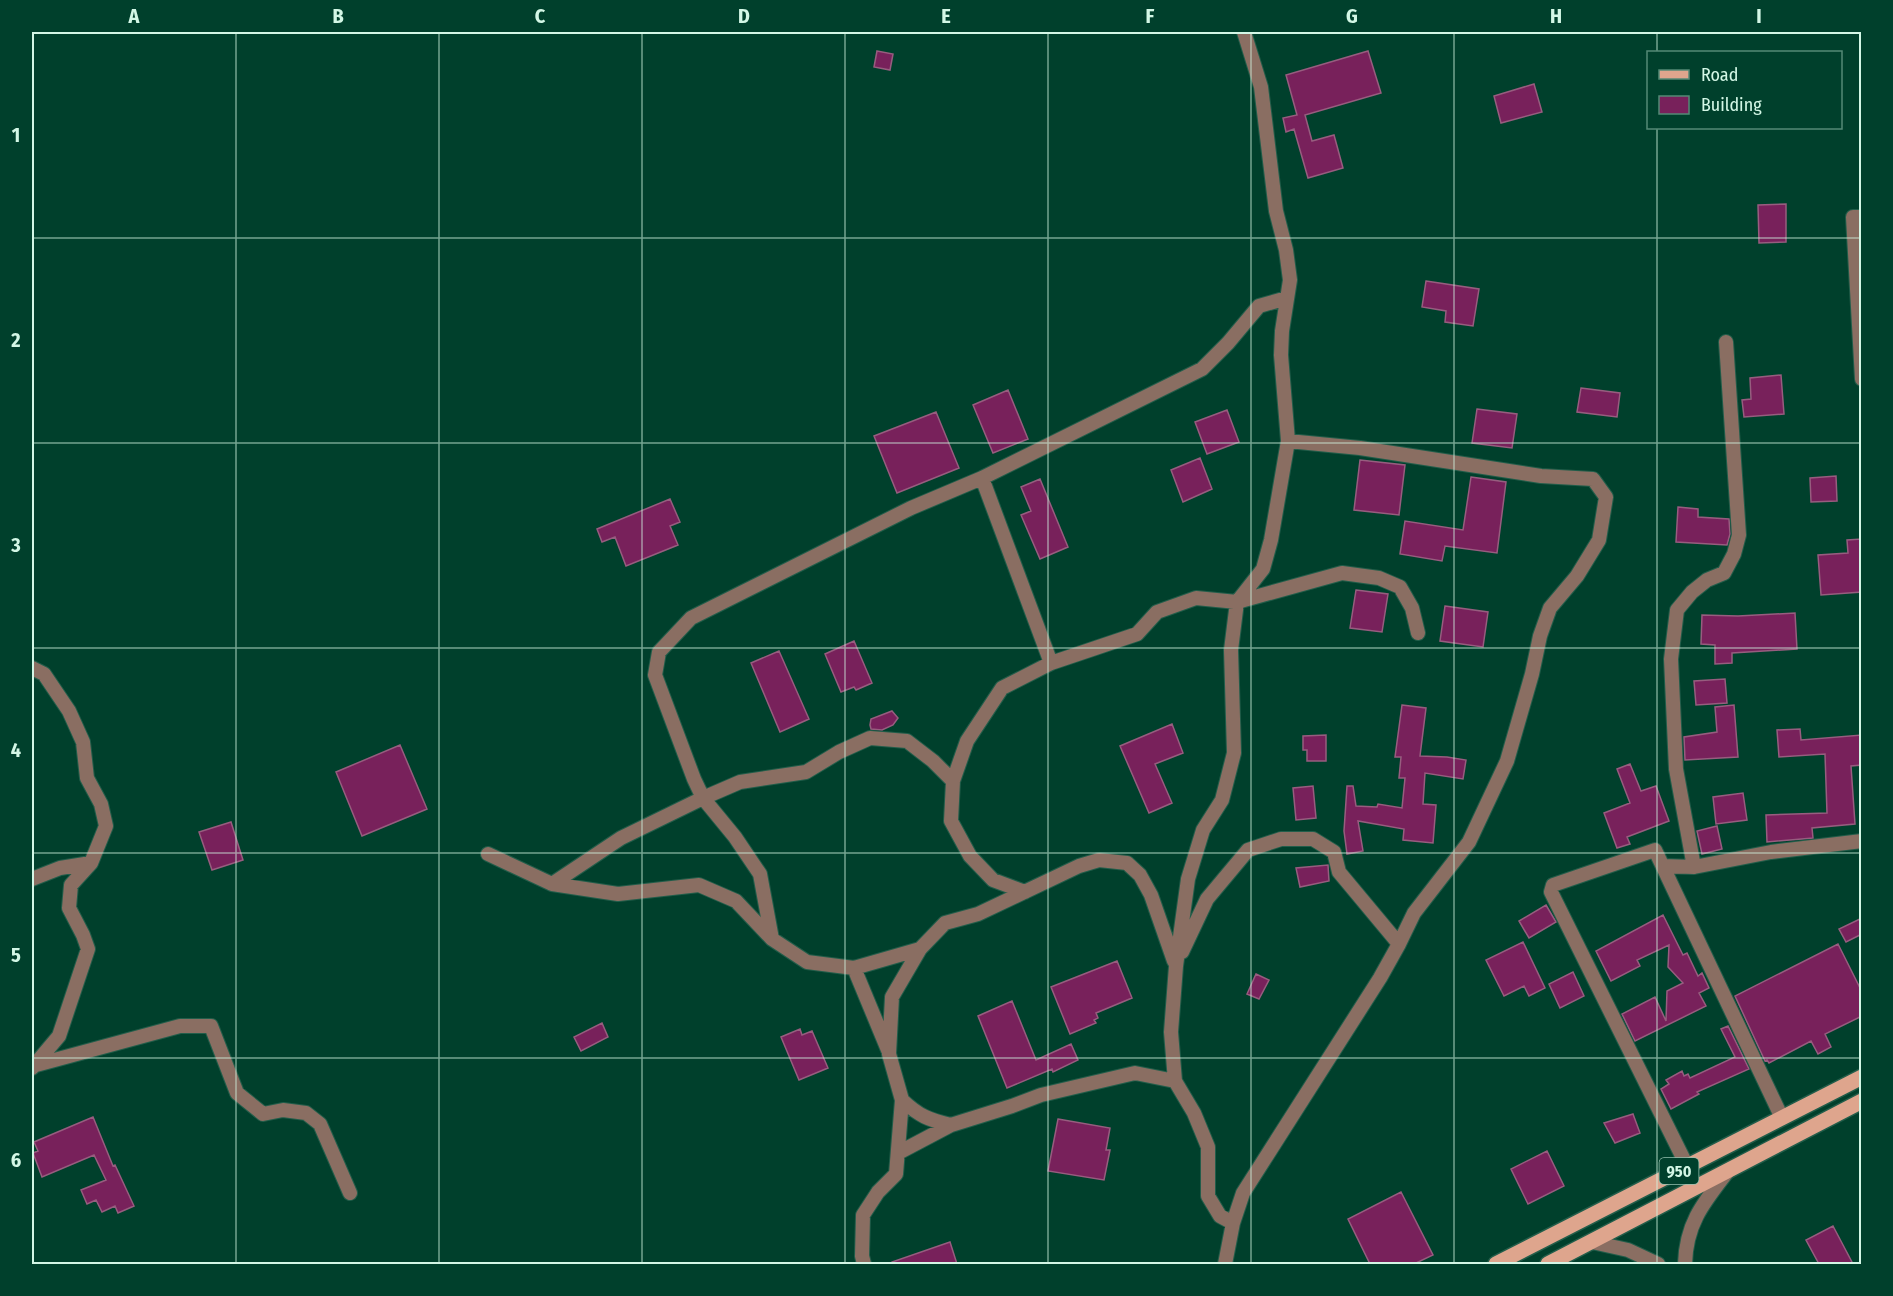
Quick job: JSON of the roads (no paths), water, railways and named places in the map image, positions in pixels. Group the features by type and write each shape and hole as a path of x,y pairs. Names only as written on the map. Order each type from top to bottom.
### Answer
{"main road":[{"name":"950","path":"1496,1264 1862,1077"},
{"name":"950","path":"1548,1264 1862,1101"}],"street":[{"path":"1233,1223 1220,1216 1208,1196 1208,1147 1194,1113 1175,1081 1171,1032 1176,966 1188,879 1203,830 1222,800 1234,753 1231,650 1238,602 1263,569 1271,540 1288,441 1281,355 1290,280 1286,250 1276,211 1262,87 1244,32"},
{"path":"1862,217 1852,216 1862,379"},
{"path":"772,939 760,874 735,837 703,798 655,675 659,652 691,618 911,508 982,478 1202,369 1228,343 1258,306 1287,298"},
{"path":"1694,867 1676,769 1671,659 1677,610 1692,592 1707,580 1724,573 1734,554 1738,535 1726,342"},
{"path":"1225,1264 1233,1223 1243,1193 1399,944 1414,913 1469,842 1507,761 1532,674 1540,636 1550,608 1576,576 1599,540 1606,497 1593,479 1541,476 1360,448 1288,441"},
{"path":"982,478 1051,663"},
{"path":"1025,892 993,880 970,856 951,821 953,781 967,741 1002,688 1051,663 1137,634 1157,612 1196,598 1238,602 1342,573 1379,578 1400,587 1412,608 1419,633"},
{"path":"32,668 44,674 69,711 83,742 87,778 101,804 106,826 91,863 71,885 69,908 88,949 59,1036 33,1066"},
{"path":"552,884 621,838 703,798 740,782 806,772 870,738 907,741 933,761 953,781"},
{"path":"1176,966 1207,899 1248,850 1281,839 1312,839 1334,852 1339,872 1399,944"},
{"path":"1663,866 1694,867 1771,852 1862,841"},
{"path":"1687,1166 1551,892 1554,885 1655,850 1782,1118"},
{"path":"488,854 552,884 618,894 699,885 736,901 772,939 807,962 855,968 920,949"},
{"path":"889,1054 892,997 920,949 945,923 978,914 1079,866 1099,860 1127,863 1140,875 1151,896 1176,966"},
{"path":"32,879 60,868 91,863"},
{"path":"855,968 889,1054 902,1100 896,1174 878,1192 863,1215 862,1256 864,1264"},
{"path":"33,1066 180,1026 211,1026 237,1093 263,1114 283,1110 306,1113 320,1124 350,1193"},
{"path":"898,1153 951,1125 1041,1095 1135,1073 1175,1081"},
{"path":"902,1100 916,1113 951,1125"},
{"path":"1685,1264 1688,1237 1693,1221 1701,1205 1729,1170"},
{"path":"1592,1242 1628,1250 1658,1264"}]}
